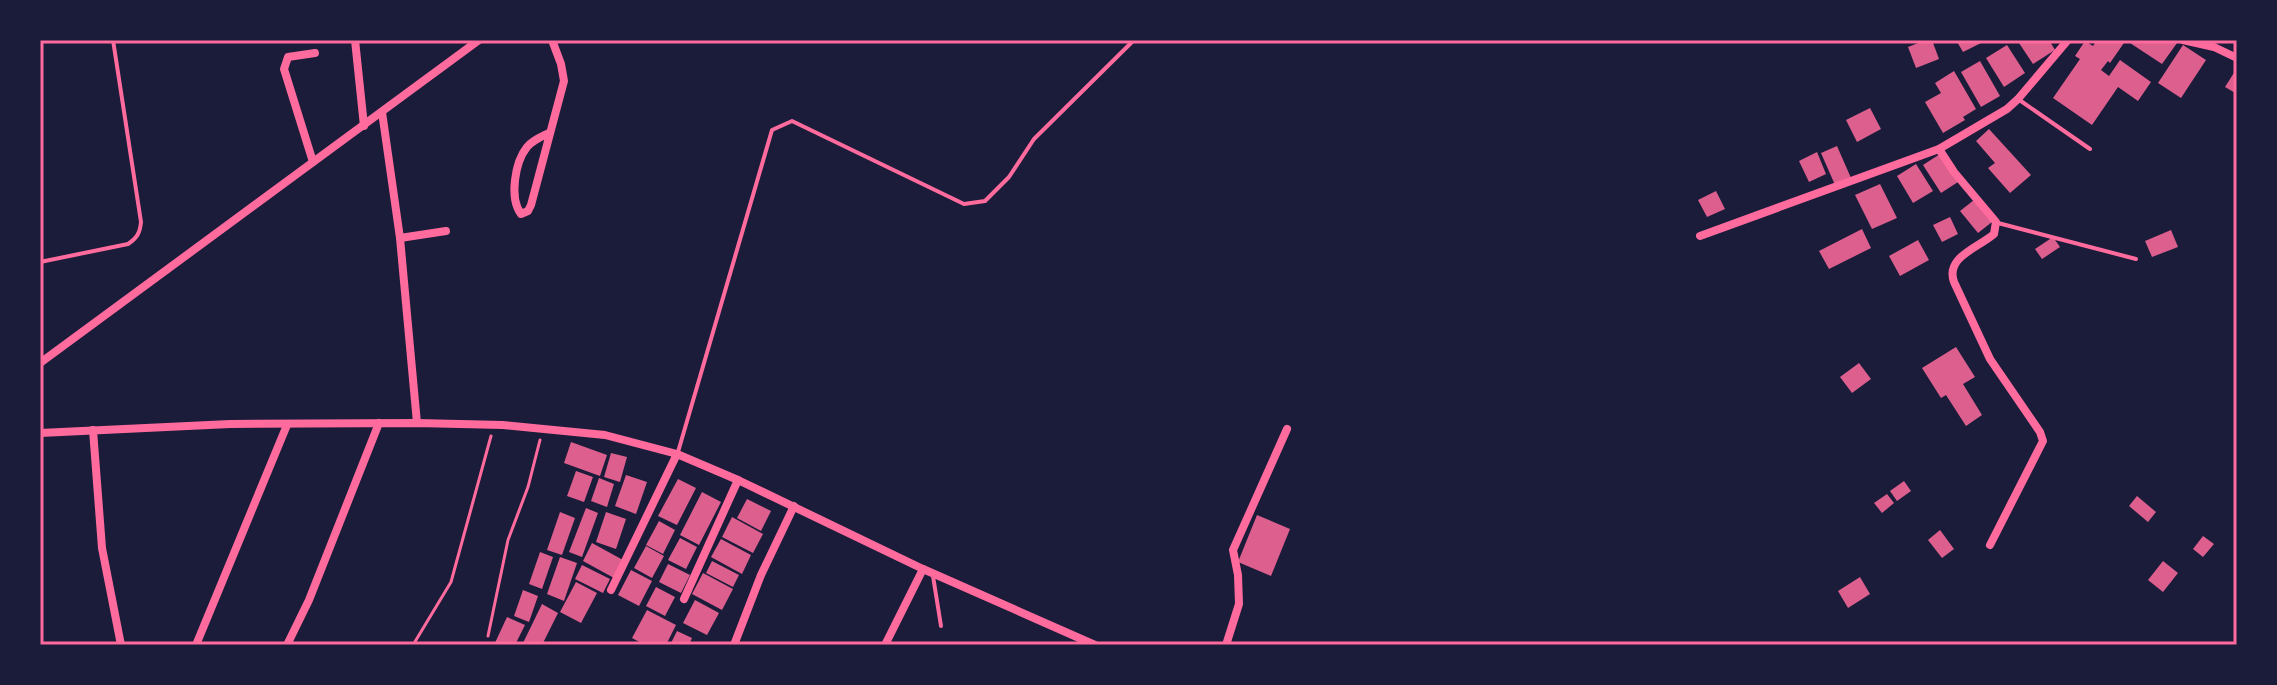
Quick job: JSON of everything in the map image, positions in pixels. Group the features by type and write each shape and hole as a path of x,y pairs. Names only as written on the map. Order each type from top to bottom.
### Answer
{"street":[{"path":"355,40 364,126"},
{"path":"40,363 479,40"},
{"path":"549,133 525,149 518,164 515,204 521,214 528,211 531,205 564,81 552,40"},
{"path":"1700,236 1939,149 2007,109 2068,40"},
{"path":"2183,40 2214,47 2237,58"},
{"path":"313,162 284,69 288,57 315,53"},
{"path":"382,112 400,238 417,423"},
{"path":"1939,149 1996,222 1994,234 1958,258 1951,273 1990,359 2043,441 1990,545"},
{"path":"400,238 446,231"},
{"path":"287,645 309,600 379,423"},
{"path":"40,433 230,424 417,423 494,425 605,435 677,454 738,480 923,569 1095,645"},
{"path":"196,645 287,425"},
{"path":"1226,645 1239,604 1233,550 1287,429"},
{"path":"93,430 102,548 121,645"},
{"path":"611,590 677,454"},
{"path":"684,599 738,480"},
{"path":"734,645 761,575 794,506"},
{"path":"885,645 923,569"}],"lane":[{"path":"40,262 128,244 140,232 113,40"},
{"path":"677,454 772,130 792,121 964,204 974,204 985,201 1009,177 1034,139 1132,42"},
{"path":"2018,99 2090,149"},
{"path":"1996,222 2136,259"},
{"path":"933,573 941,626"}],"path":[{"path":"413,645 451,582 494,425"},
{"path":"488,636 508,540 528,487 541,428"}],"building":[{"path":"1932,40 1939,59 1916,68 1908,47"},
{"path":"1956,40 1987,40 1963,52"},
{"path":"2017,40 2049,40 2055,50 2033,64"},
{"path":"2097,40 2126,40 2110,63 2108,61 2101,70 2109,76 2120,60 2151,82 2138,101 2118,87 2092,125 2053,98 2080,59 2075,56 2085,41 2093,46"},
{"path":"2132,40 2173,40 2177,43 2162,64 2130,43"},
{"path":"2007,45 2025,73 2004,87 1986,58"},
{"path":"2183,45 2206,60 2181,98 2158,83"},
{"path":"1980,61 2000,96 1981,107 1961,72"},
{"path":"2237,68 2237,94 2225,87"},
{"path":"1954,71 1976,109 1963,117 1965,120 1943,133 1925,102 1941,93 1935,83"},
{"path":"1870,108 1881,129 1857,142 1846,120"},
{"path":"1989,129 2031,175 2010,193 1988,168 1995,163 1976,141"},
{"path":"1837,146 1851,178 1835,185 1821,153"},
{"path":"1817,152 1826,174 1809,182 1799,161"},
{"path":"1940,154 1958,182 1941,193 1923,165"},
{"path":"1916,164 1933,191 1913,203 1897,176"},
{"path":"1880,184 1897,218 1872,229 1855,195"},
{"path":"1716,191 1725,209 1707,217 1698,200"},
{"path":"1974,200 1992,222 1978,233 1960,211"},
{"path":"1950,217 1958,234 1942,242 1933,225"},
{"path":"1862,229 1871,248 1829,269 1819,251"},
{"path":"2171,230 2178,247 2152,257 2145,241"},
{"path":"2053,237 2060,247 2042,259 2035,249"},
{"path":"1918,240 1929,260 1900,276 1889,256"},
{"path":"1956,347 1975,377 1963,384 1982,415 1966,426 1946,395 1941,398 1922,368"},
{"path":"1859,363 1871,379 1852,393 1840,377"},
{"path":"571,442 607,455 600,476 564,463"},
{"path":"611,453 627,457 620,482 604,477"},
{"path":"576,471 593,477 584,502 567,496"},
{"path":"626,475 647,482 636,514 615,506"},
{"path":"599,478 614,484 607,507 591,501"},
{"path":"678,479 696,488 677,525 658,516"},
{"path":"1904,481 1911,491 1897,501 1890,491"},
{"path":"702,492 721,502 699,545 680,535"},
{"path":"1887,494 1894,503 1882,513 1874,503"},
{"path":"2137,496 2156,512 2148,522 2129,506"},
{"path":"747,499 771,511 761,531 737,518"},
{"path":"586,508 598,513 582,557 569,552"},
{"path":"560,512 575,518 562,555 547,550"},
{"path":"606,512 626,519 616,549 596,542"},
{"path":"1257,515 1290,529 1271,576 1238,562"},
{"path":"732,517 763,534 753,553 722,537"},
{"path":"659,521 675,530 663,554 646,545"},
{"path":"1940,530 1954,549 1942,558 1928,540"},
{"path":"2203,536 2214,544 2203,557 2193,549"},
{"path":"680,538 697,547 686,569 668,560"},
{"path":"721,539 751,555 742,574 711,557"},
{"path":"592,543 623,560 614,578 583,561"},
{"path":"646,546 664,556 652,578 634,568"},
{"path":"540,552 553,557 542,589 529,584"},
{"path":"560,557 577,563 564,601 547,594"},
{"path":"712,561 739,575 733,587 706,573"},
{"path":"2163,561 2178,573 2163,592 2148,580"},
{"path":"668,564 690,575 681,593 659,582"},
{"path":"582,565 610,579 603,593 575,579"},
{"path":"631,570 652,581 639,606 618,595"},
{"path":"703,573 733,589 722,610 692,594"},
{"path":"1860,577 1870,594 1848,608 1838,591"},
{"path":"576,582 597,593 581,623 560,612"},
{"path":"656,587 675,597 665,616 646,606"},
{"path":"523,590 538,596 529,622 514,616"},
{"path":"695,600 719,613 707,635 683,623"},
{"path":"542,604 558,613 542,645 526,645 523,643"},
{"path":"647,610 676,625 666,645 645,645 632,638"},
{"path":"507,617 525,625 515,645 494,645"},
{"path":"677,631 692,638 689,645 670,645"}]}
